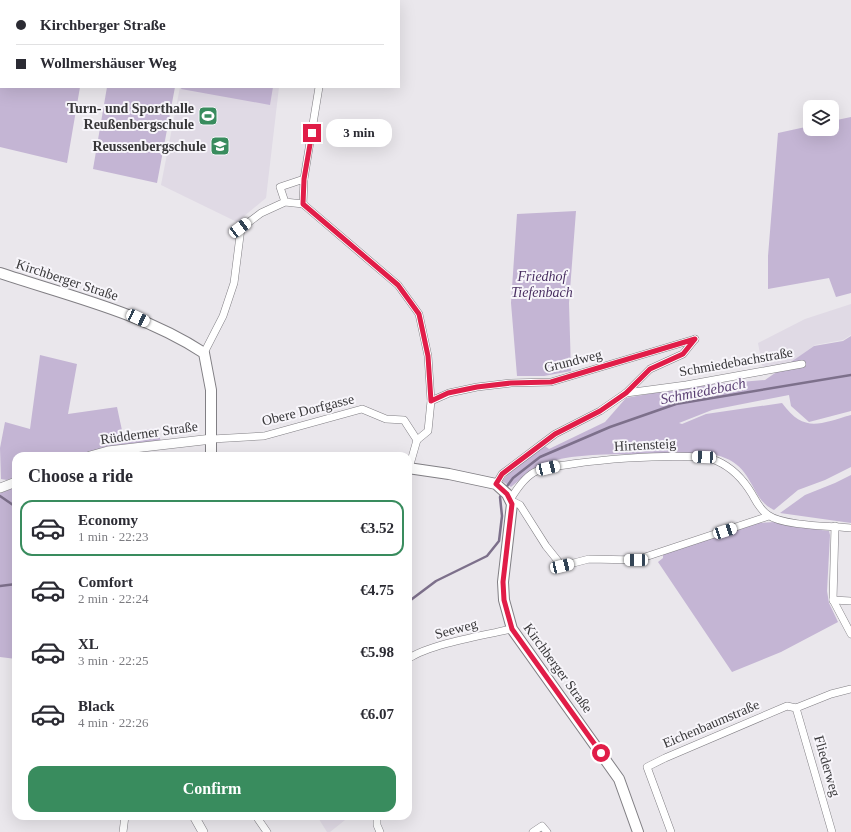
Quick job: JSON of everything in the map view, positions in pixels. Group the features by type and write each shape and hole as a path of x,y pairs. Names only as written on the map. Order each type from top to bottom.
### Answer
{"main road":[{"name":"Kirchberger Straße","path":"0,273 138,318 179,336 204,353"},
{"path":"204,353 211,390 211,452"},
{"path":"412,469 449,474 497,485 509,497"},
{"name":"Kirchberger Straße","path":"509,497 512,504 511,521 503,582 504,600 512,629 619,779 638,832"}],"street":[{"path":"303,204 304,179 319,88"},
{"path":"285,202 280,187 304,179"},
{"path":"204,353 224,316 234,283 240,228 261,213 285,202 303,204 398,285 419,314 428,356 431,401 428,431 417,440 412,456"},
{"name":"Grundweg","path":"431,401 448,393 477,387 511,383 551,382 695,339"},
{"name":"Schmiedebachstraße","path":"497,485 502,474 555,434 600,411 626,393 650,369 683,354 695,339"},
{"name":"Schmiedebachstraße","path":"626,393 686,386 802,364"},
{"name":"Obere Dorfgasse","path":"212,438 264,436 362,409 386,419 404,420 417,440"},
{"name":"Rüdderner Straße","path":"104,452 212,438"},
{"name":"Hirtensteig","path":"509,497 535,472 574,463 684,456 704,457 716,461 738,474 761,509 769,516"},
{"path":"0,488 12,484"},
{"path":"509,497 520,505 546,546 562,566 589,559 636,560 769,516 783,522 851,528"},
{"path":"835,526 833,600 851,634"},
{"path":"833,600 851,601"},
{"name":"Seeweg","path":"412,656 448,644 512,629"},
{"name":"Eichenbaumstraße","path":"671,832 647,767 787,706 796,708 831,694 851,689"},
{"name":"Fliederweg","path":"796,708 832,832"},
{"path":"123,832 124,820"},
{"path":"196,820 203,832"},
{"path":"259,820 267,832"},
{"path":"377,820 380,832"},
{"path":"533,832 542,826 548,832"}],"shaded area":[{"name":"Reussenbergschule","path":"180,88 279,88 266,198 237,222 161,185"},
{"path":"851,304 851,335 843,340 815,345 791,363 763,370 758,343 805,319"},
{"path":"320,820 345,820 330,832 327,832"}],"green space":[{"path":"0,88 80,88 67,163 0,147"},
{"path":"107,88 175,88 157,183 93,169"},
{"path":"182,88 273,88 270,105"},
{"path":"851,117 851,293 836,297 829,278 768,289 768,256 778,133 803,128 803,136 839,136 839,120"},
{"name":"Friedhof Tiefenbach","path":"576,211 569,303 571,371 544,376 517,376 511,303 517,214"},
{"path":"851,336 851,411 809,422 791,406 789,395 712,410 679,423 682,424 706,414 782,403 798,419 813,424 851,415 851,467 825,480 798,490 774,510 766,505 761,499 742,469 725,458 711,454 622,454 578,456 552,461 540,466 511,487 502,481 520,461 545,446 549,449 605,422 626,398 692,386 765,380 814,346 843,341"},
{"path":"40,355 77,364 68,414 117,407 123,435 156,428 161,441 129,444 94,452 12,452 12,478 7,480 1,479 0,448 5,422 30,429"},
{"path":"851,475 851,523 780,513 805,495"},
{"path":"12,488 12,658 0,657 0,493"},
{"path":"775,522 791,526 829,531 827,591 829,603 838,622 781,652 732,672 658,562 663,558 663,553 758,523"}],"waterway":[{"name":"Schmiedebach","path":"505,489 513,478 540,457 610,427 676,404 851,375"},
{"name":"Schmiedebach","path":"412,599 436,581 487,556 499,541 502,516 500,497 502,493"},
{"path":"0,496 12,504"},
{"name":"Schmiedebach","path":"0,586 12,584"}],"place":[{"name":"Turn- und Sporthalle Reußenbergschule","path":"208,116"},
{"name":"Reussenbergschule","path":"220,146"}],"route":[{"path":"312,133 304,179 303,204 398,285 419,314 428,356 431,401 448,393 477,387 511,383 551,382 620,363 695,339 683,354 650,369 626,393 600,411 555,434 502,474 496,484 507,494 512,504 503,582 504,600 512,629 565,700 601,753"}]}
